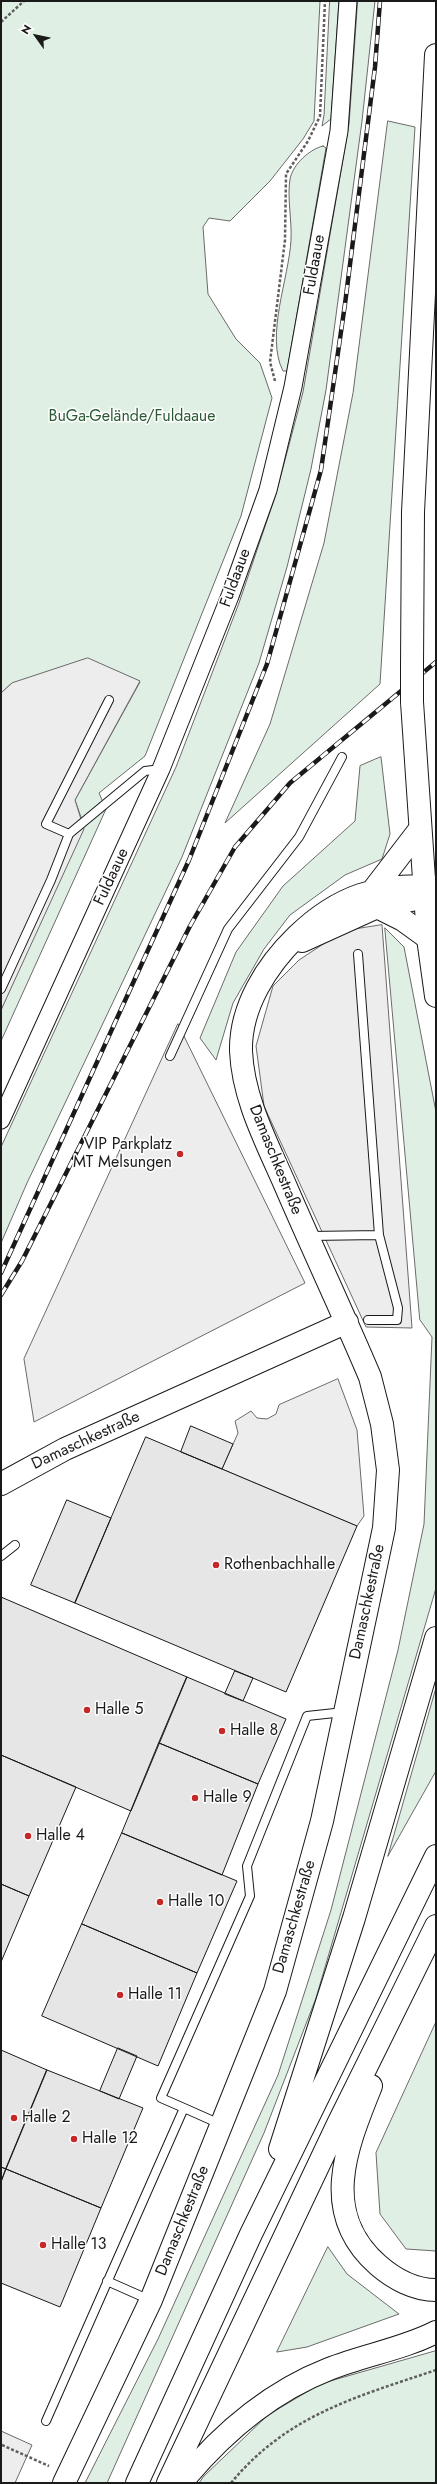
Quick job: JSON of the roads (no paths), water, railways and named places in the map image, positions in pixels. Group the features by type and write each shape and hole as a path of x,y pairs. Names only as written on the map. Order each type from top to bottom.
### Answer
{"main road":[{"path":"436,55 413,512 412,666 412,702 420,828 430,891 428,938 436,996"},
{"path":"420,828 375,898 402,920 428,938"},
{"name":"Damaschkestraße","path":"66,2479 151,2300 275,1991 322,1821 384,1528 388,1470 382,1424 370,1377 253,1112 241,1050 245,1022 260,981 282,951 325,929 375,898 430,891"},
{"name":"Damaschkestraße","path":"1,1484 65,1449 347,1322"},
{"path":"251,2234 279,2153 354,1918 436,1638"},
{"path":"136,2483 251,2234 436,1856"},
{"path":"168,2483 338,2124 436,1926"},
{"path":"413,1972 348,2148 343,2170 343,2204 353,2234 372,2260 385,2271 415,2287 436,2290"},
{"path":"181,2483 197,2464 235,2427 283,2390 329,2369 436,2332"}],"street":[{"name":"Fuldaaue","path":"1,1120 162,769 230,596 268,490 293,387 339,131 348,1"}],"lane":[{"path":"69,834 46,824 109,700"},
{"path":"170,1056 228,929 299,837 342,757"},
{"path":"1,989 51,880 69,834 144,771 162,769"},
{"path":"358,954 379,1235 398,1308 397,1320 368,1320"},
{"path":"307,1236 379,1235"},
{"path":"1,1556 15,1545"},
{"path":"221,2125 161,2098 250,1896 247,1866 307,1716 344,1712"},
{"path":"46,2420 184,2108"},
{"path":"107,2281 151,2300"}],"railway":[{"path":"1,1273 189,860 267,664 321,470 345,304 375,67 380,1"},
{"path":"1,1295 22,1261 190,926 235,847 290,783 436,662"}],"place":[{"name":"VIP Parkplatz MT Melsungen","path":"180,1154"},
{"name":"Rothenbachhalle","path":"216,1565"},
{"name":"Halle 5","path":"87,1710"},
{"name":"Halle 8","path":"222,1731"},
{"name":"Halle 9","path":"195,1798"},
{"name":"Halle 4","path":"28,1836"},
{"name":"Halle 10","path":"160,1902"},
{"name":"Halle 11","path":"120,1995"},
{"name":"Halle 2","path":"14,2118"},
{"name":"Halle 12","path":"74,2139"},
{"name":"Halle 13","path":"43,2245"}],"park label":[{"name":"BuGa-Gelände/Fuldaaue","path":"132,417"}]}
